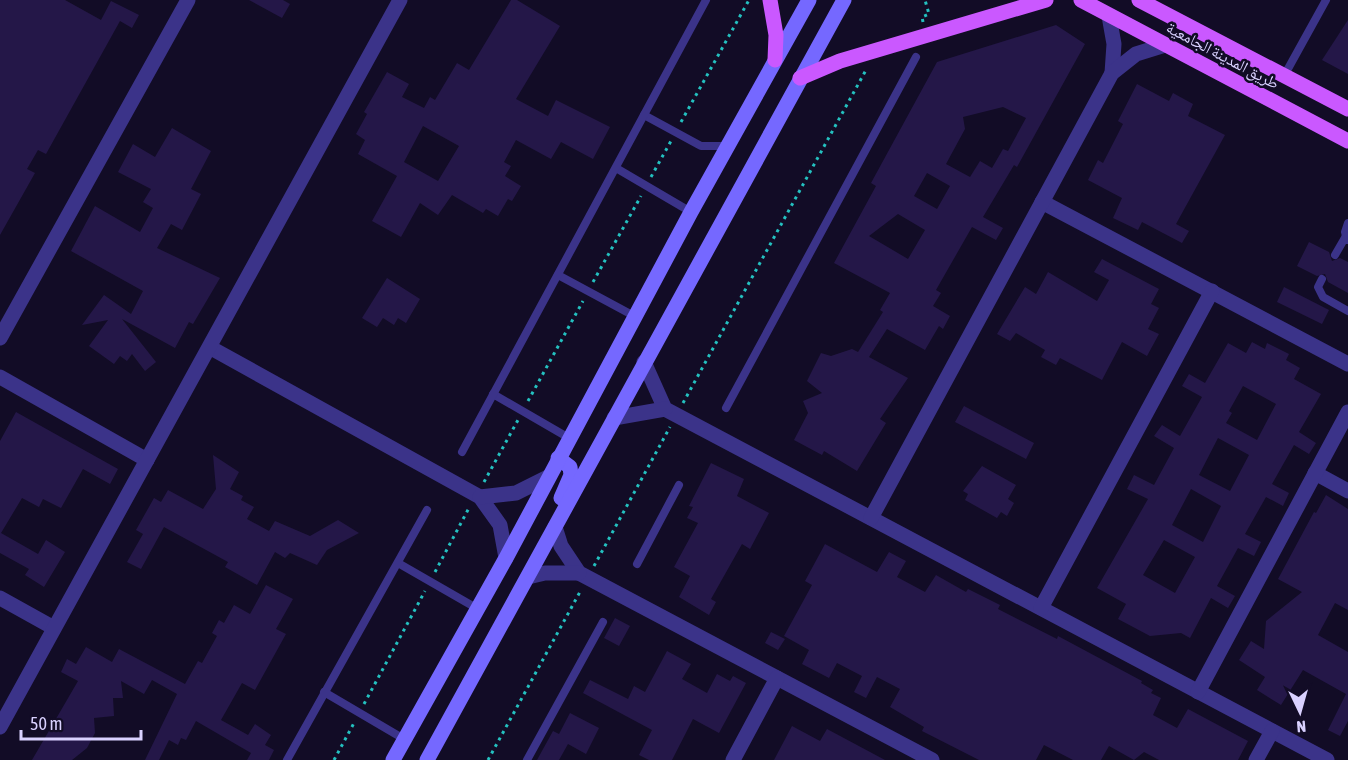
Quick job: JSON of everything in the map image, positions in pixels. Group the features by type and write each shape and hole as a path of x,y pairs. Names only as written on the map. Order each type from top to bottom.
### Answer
{"main road":[{"path":"770,0 776,35 776,60"},
{"path":"393,760 506,558 691,212 809,0"},
{"path":"427,760 844,0"},
{"path":"800,78 840,61 1046,0"},
{"name":"طريق المدينة الجامعية","path":"1081,0 1348,141"},
{"name":"طريق المدينة الجامعية","path":"1138,0 1348,109"},
{"path":"555,527 560,501 571,475 566,461 558,458"}],"street":[{"path":"0,338 188,0"},
{"path":"0,727 211,348 400,0"},
{"path":"1110,16 1114,44 1112,73"},
{"path":"871,518 1112,73 1136,54 1165,45"},
{"path":"1042,202 1348,364"},
{"path":"1041,608 1212,291"},
{"path":"211,348 478,496 500,525 506,558"},
{"path":"644,362 665,409"},
{"path":"0,377 147,460"},
{"path":"614,418 665,409 1327,760"},
{"path":"1198,692 1348,412"},
{"path":"1315,473 1348,491"},
{"path":"478,496 516,493 548,477"},
{"path":"555,527 561,546 579,573"},
{"path":"528,577 545,573 579,573 932,760"},
{"path":"0,598 54,628"},
{"path":"733,760 777,678"},
{"path":"1256,760 1272,731"}],"lane":[{"path":"462,452 706,0"},
{"path":"1284,76 1326,0"},
{"path":"726,408 916,57"},
{"path":"644,115 701,147 729,145"},
{"path":"616,168 691,212"},
{"path":"1335,255 1347,238 1348,223"},
{"path":"558,275 636,317"},
{"path":"1322,279 1318,286 1323,297 1348,311"},
{"path":"493,394 569,438"},
{"path":"637,564 679,486"},
{"path":"287,760 427,510"},
{"path":"398,563 478,609"},
{"path":"527,760 603,621"},
{"path":"324,692 404,739"}],"path":[{"path":"334,760 522,411 748,0"},
{"path":"925,0 929,14 922,17 927,35"}],"building":[{"path":"0,0 65,0 101,20 111,1 139,15 132,28 120,21 46,154 38,150 27,169 35,173 0,235"},
{"path":"249,0 283,0 290,4 282,18"},
{"path":"511,0 517,0 560,26 516,99 548,116 556,100 610,127 593,159 561,142 551,159 516,140 504,162 511,166 505,176 521,186 512,201 508,199 498,216 486,209 483,213 452,195 438,215 420,203 401,237 372,221 397,176 358,154 365,140 356,134 367,114 364,112 387,72 409,84 402,97 424,108 430,97 435,100 457,63 469,70","holes":["423,126 459,146 438,181 404,162"]},
{"path":"1348,20 1348,74 1322,60"},
{"path":"1056,25 1085,44 1017,167 1014,165 983,217 1003,228 996,240 972,227 936,290 941,293 933,306 950,316 943,329 939,326 925,350 887,329 869,357 908,378 880,419 886,423 857,471 824,451 822,455 794,440 808,413 803,401 822,393 807,381 821,353 831,356 852,349 858,352 883,312 880,310 890,293 834,263 876,186 871,183 937,62","holes":["1003,107 1026,118 1008,151 1003,149 992,168 980,161 970,177 946,164 965,129 963,117","927,173 950,186 937,209 914,196","898,214 925,230 908,259 869,236"]},
{"path":"1137,84 1169,101 1173,93 1193,104 1188,116 1225,135 1176,224 1189,231 1182,243 1142,222 1138,230 1113,218 1122,198 1088,180 1098,160 1103,163 1123,124 1118,121"},
{"path":"172,128 211,151 191,189 201,194 182,230 171,224 157,248 220,278 193,324 189,322 175,348 122,319 156,362 145,371 132,354 127,361 120,356 114,364 89,346 108,320 82,325 104,295 131,314 143,291 71,251 95,206 140,232 153,208 143,202 151,189 118,172 133,144 155,157"},
{"path":"1309,242 1329,252 1332,261 1340,258 1348,262 1348,293 1328,282 1325,274 1317,276 1297,266"},
{"path":"1102,259 1159,289 1151,304 1159,308 1148,329 1159,334 1147,356 1122,342 1102,380 1060,358 1056,365 1041,357 1045,350 1016,333 1010,341 997,334 1025,287 1036,294 1048,272 1097,301 1109,280 1094,272"},
{"path":"387,278 420,299 406,323 398,318 394,325 383,318 377,327 362,318"},
{"path":"1284,287 1329,310 1322,324 1277,302"},
{"path":"1252,342 1265,349 1267,343 1289,354 1286,360 1300,368 1294,379 1321,394 1299,432 1316,443 1309,454 1294,445 1272,484 1289,493 1283,506 1266,497 1245,534 1261,542 1254,556 1238,548 1217,586 1235,596 1228,608 1211,598 1190,638 1181,633 1150,636 1118,619 1126,604 1097,588 1148,499 1127,489 1134,475 1154,485 1174,448 1154,436 1162,425 1180,436 1202,397 1182,386 1189,374 1205,383 1228,343 1246,353","holes":["1243,386 1276,404 1257,440 1226,423 1232,413 1229,411","1218,438 1249,455 1230,491 1199,475","1191,489 1221,506 1203,542 1172,525","1164,540 1195,557 1175,593 1143,575"]},
{"path":"964,406 1034,443 1026,459 955,422"},
{"path":"16,412 118,469 110,484 83,469 61,508 43,499 39,507 22,498 1,533 38,554 46,540 65,552 44,587 25,575 29,569 0,553 0,441"},
{"path":"213,455 239,472 230,489 243,496 241,500 254,507 247,519 269,531 275,521 310,536 338,520 359,533 327,550 317,565 290,553 285,558 275,552 257,585 225,567 228,562 164,527 141,569 127,562 143,534 136,530 154,498 161,502 168,490 203,509 216,489"},
{"path":"711,463 744,479 737,496 769,513 750,549 742,544 711,599 716,602 709,615 679,597 690,576 674,567 698,523 687,518 693,507 689,506"},
{"path":"982,466 1016,485 1008,499 1014,503 1007,516 1001,512 997,518 965,500 968,494 963,491"},
{"path":"1326,495 1348,509 1348,610 1335,603 1318,635 1348,652 1348,721 1340,736 1328,730 1346,694 1303,670 1281,705 1257,690 1265,677 1239,660 1251,641 1264,649 1266,621 1302,592 1278,579 1314,512 1316,513"},
{"path":"825,544 877,572 889,552 906,561 897,577 925,592 936,575 966,592 968,589 1000,605 998,609 1057,639 1058,636 1142,681 1141,683 1153,690 1151,693 1161,698 1153,715 1177,728 1188,709 1248,741 1238,760 1159,760 1144,752 1134,760 1109,746 1101,760 1073,760 1044,745 1036,760 979,760 922,731 924,727 890,707 900,689 877,677 866,698 854,692 862,676 837,663 829,678 802,664 809,650 784,636 812,585 805,581"},
{"path":"266,585 293,599 276,629 286,634 255,690 242,683 221,720 248,735 255,724 271,735 265,745 274,750 269,760 247,760 251,753 196,721 186,740 181,738 178,745 169,740 159,760 145,760 177,694 152,680 144,694 121,681 123,698 113,698 114,716 94,718 95,733 87,748 72,760 32,760 78,681 61,672 67,659 76,664 86,647 112,662 119,649 185,684 198,661 202,663 217,636 212,633 219,620 224,623 234,605 250,614"},
{"path":"615,618 630,626 619,646 604,638"},
{"path":"771,632 785,639 778,650 765,643"},
{"path":"667,651 691,664 682,679 707,693 717,674 730,681 733,676 746,683 719,733 693,719 672,760 649,760 639,755 652,730 583,693 590,680 628,699 634,686 645,692"},
{"path":"570,713 599,728 586,754 568,744 559,760 537,760 553,731 559,734"},
{"path":"792,726 820,741 827,729 885,760 774,760"}]}
